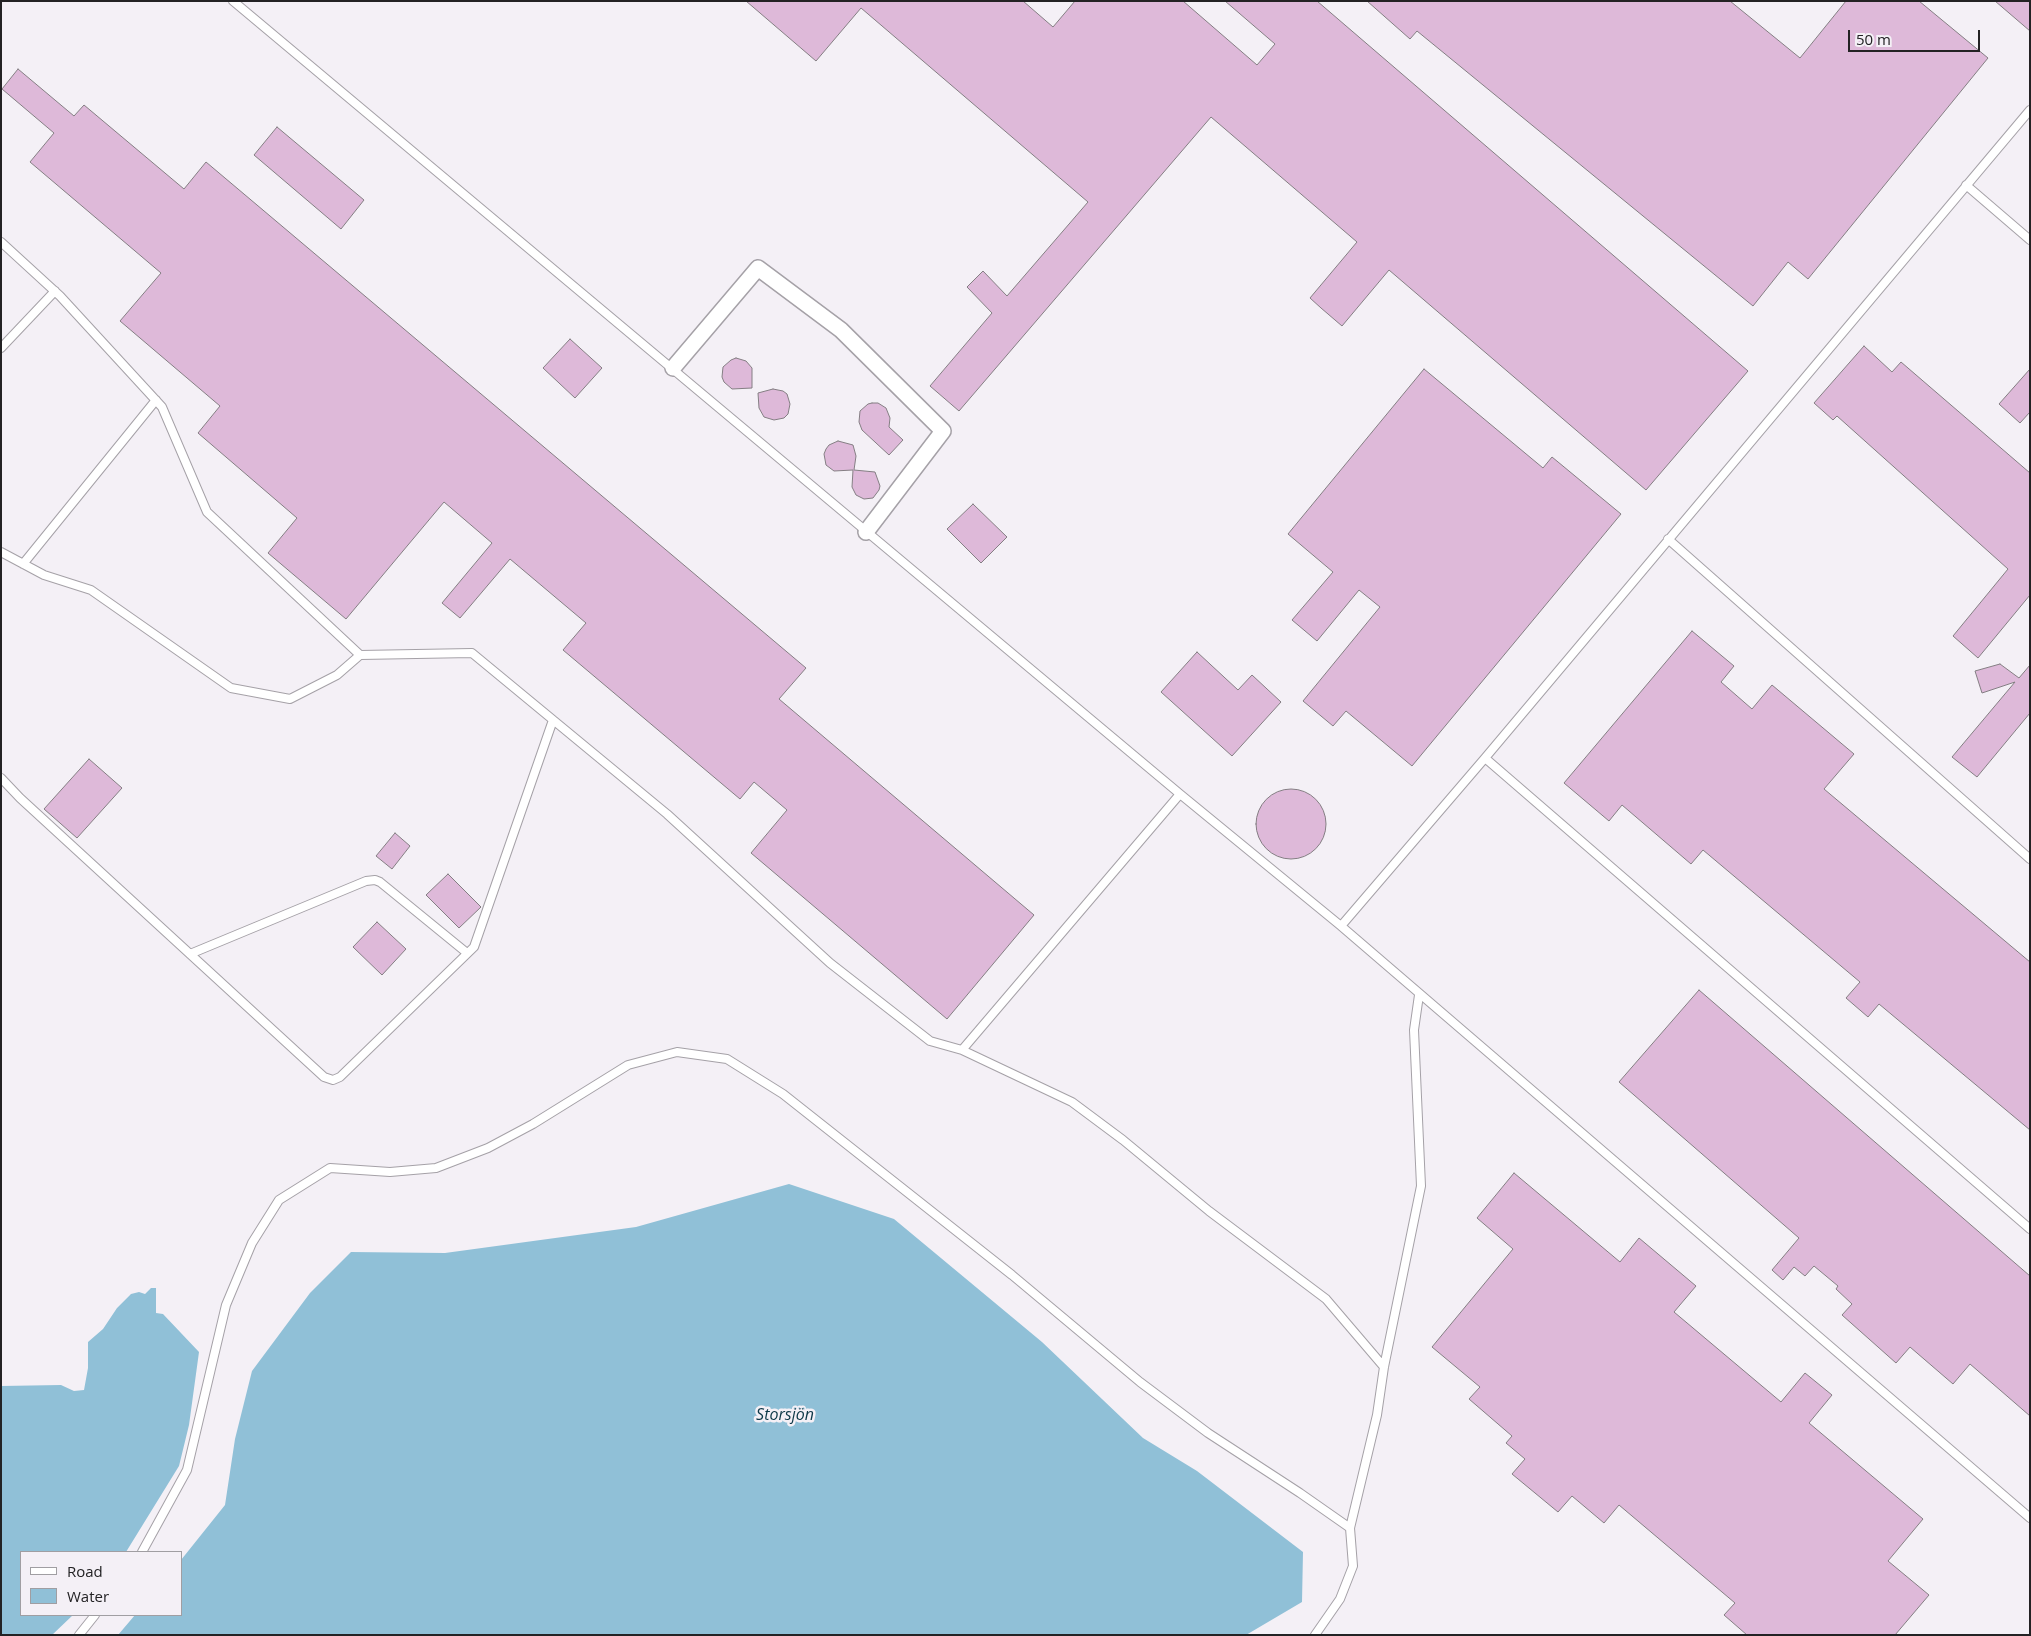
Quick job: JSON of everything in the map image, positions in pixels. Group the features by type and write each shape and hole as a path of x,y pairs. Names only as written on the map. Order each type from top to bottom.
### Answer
{"street":[{"path":"673,368 758,268 841,330 943,431 866,532"}],"lane":[{"path":"233,1 673,368 866,532 1341,926 1419,995 2030,1518"},
{"path":"1341,926 1485,758 2030,110"},
{"path":"1966,185 2030,240"},
{"path":"1,242 55,291 162,407 207,512 360,655"},
{"path":"1,348 55,291"},
{"path":"23,564 156,400"},
{"path":"1668,539 2030,859"},
{"path":"1,552 44,575 91,590 231,688 290,699 337,676 360,655 472,653 667,814 830,963 930,1041 962,1050 1072,1102 1123,1140 1209,1211 1326,1298 1384,1367"},
{"path":"1,778 20,798 324,1077 333,1080 340,1077 474,947 553,720"},
{"path":"1485,758 2030,1229"},
{"path":"962,1050 1180,794"},
{"path":"190,954 366,881 375,880 380,882 467,953"},
{"path":"1315,1635 1340,1600 1353,1566 1350,1528 1377,1415 1384,1367 1421,1186 1414,1030 1419,995"},
{"path":"143,1551 187,1470 226,1305 252,1244 279,1200 330,1168 390,1172 436,1168 488,1148 628,1065 677,1052 727,1059 783,1094 1012,1275 1140,1382 1208,1433 1350,1528"},
{"path":"79,1635 94,1616"}],"water":[{"name":"Storsjön","path":"789,1184 894,1219 1042,1342 1143,1438 1197,1471 1303,1552 1302,1602 1246,1635 118,1635 134,1616 182,1616 182,1559 225,1505 235,1439 252,1371 310,1293 351,1252 445,1253 636,1227"},
{"path":"151,1288 156,1288 156,1313 163,1314 199,1352 189,1425 179,1466 127,1551 20,1551 20,1616 72,1616 52,1635 1,1635 1,1386 61,1385 74,1391 84,1390 88,1368 88,1342 103,1329 117,1308 131,1294 139,1292 145,1294"}],"building":[{"path":"746,1 1023,1 1053,27 1075,1 1183,1 1257,65 1275,44 1225,1 1317,1 1748,371 1646,490 1389,270 1342,326 1321,308 1310,298 1357,242 1211,117 959,411 930,386 992,313 967,287 983,271 1007,296 1088,202 861,8 816,61"},
{"path":"1367,1 1730,1 1800,58 1846,1 1919,1 1988,58 1808,279 1788,262 1753,306 1417,31 1410,39"},
{"path":"1995,1 2030,1 2030,31"},
{"path":"18,69 74,116 84,105 184,189 206,162 806,668 779,699 1034,915 947,1019 751,853 787,810 754,782 740,799 563,650 586,623 510,559 460,618 442,603 492,543 444,502 346,619 268,553 297,518 198,433 220,406 120,321 161,273 30,162 54,133 2,89"},
{"path":"277,127 364,200 341,229 254,155"},
{"path":"570,339 602,368 575,398 543,368"},
{"path":"1864,346 1892,372 1901,362 2030,473 2030,595 1978,658 1953,636 2008,569 1837,416 1833,420 1814,403"},
{"path":"736,358 746,361 752,368 752,388 732,389 724,382 722,377 723,367"},
{"path":"1424,369 1543,468 1552,457 1621,514 1412,766 1346,711 1333,726 1303,701 1380,607 1359,590 1317,641 1292,620 1333,572 1288,534"},
{"path":"2030,369 2030,412 2020,423 1999,404"},
{"path":"773,389 787,394 790,404 788,414 784,418 774,420 764,417 759,408 758,393"},
{"path":"872,403 878,403 886,408 890,418 889,427 903,440 889,455 862,430 859,422 860,411"},
{"path":"838,441 853,445 856,456 854,470 875,472 880,486 873,498 864,499 856,495 852,487 853,470 834,471 826,465 824,454 826,449 829,445"},
{"path":"973,504 1007,537 981,563 947,529"},
{"path":"1692,631 1734,666 1721,682 1752,709 1772,685 1854,754 1824,789 2030,962 2030,1130 1879,1004 1868,1017 1846,998 1860,982 1703,850 1691,864 1622,805 1609,821 1564,783"},
{"path":"1197,652 1238,690 1252,675 1281,702 1232,756 1161,692"},
{"path":"2000,664 2019,678 2030,665 2030,713 1977,777 1952,757 2015,682 1982,693 1975,671"},
{"path":"89,759 122,788 77,838 44,809"},
{"path":"1291,789 1304,792 1316,799 1323,811 1326,824 1323,837 1316,849 1304,856 1291,859 1278,856 1266,849 1259,837 1256,824 1259,811 1266,799 1278,792"},
{"path":"395,833 410,846 392,869 376,856"},
{"path":"448,874 481,907 459,928 426,895"},
{"path":"377,922 406,949 382,975 353,947"},
{"path":"1699,990 2030,1276 2030,1416 1970,1364 1953,1384 1910,1347 1896,1363 1842,1315 1852,1304 1836,1289 1838,1286 1814,1266 1805,1276 1794,1267 1783,1280 1772,1270 1799,1238 1619,1082"},
{"path":"1514,1173 1620,1262 1639,1238 1696,1286 1674,1312 1781,1402 1805,1373 1832,1395 1809,1423 1923,1519 1888,1561 1929,1595 1895,1635 1747,1635 1724,1615 1735,1603 1619,1505 1604,1523 1572,1496 1558,1512 1512,1474 1525,1459 1506,1443 1512,1436 1469,1399 1480,1387 1432,1347 1513,1249 1477,1218"}]}
